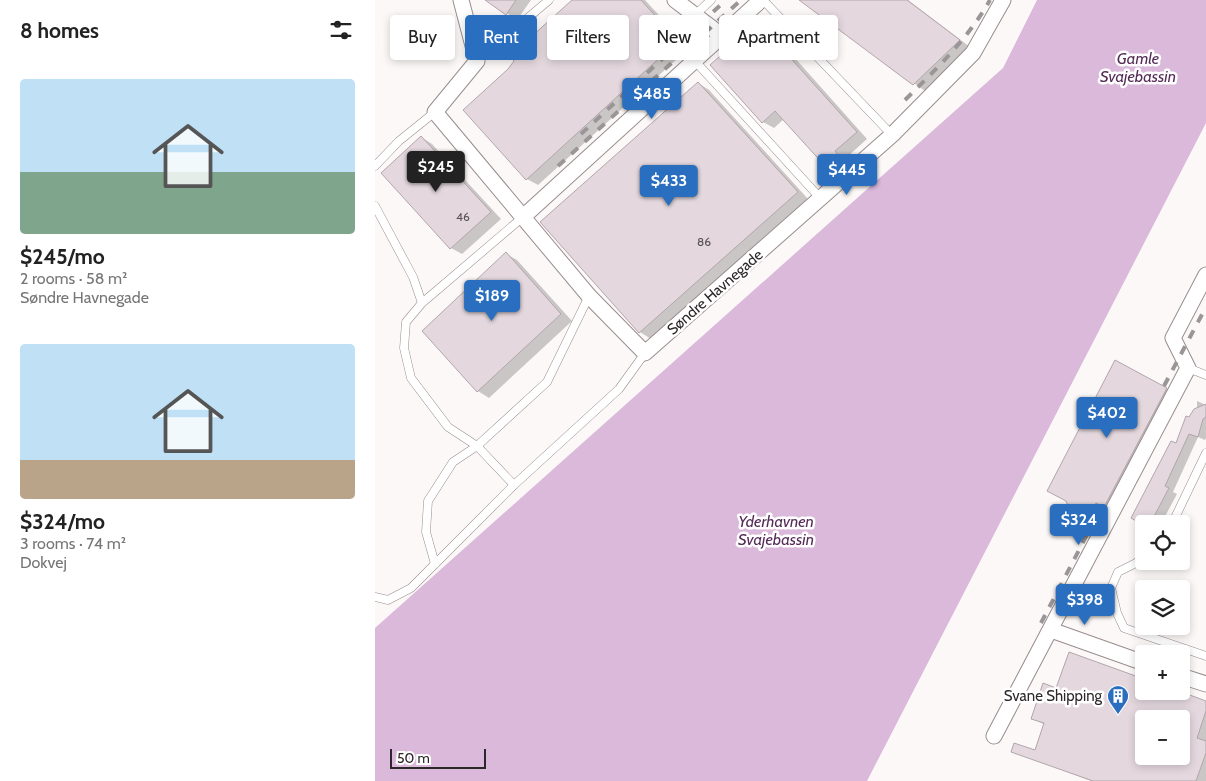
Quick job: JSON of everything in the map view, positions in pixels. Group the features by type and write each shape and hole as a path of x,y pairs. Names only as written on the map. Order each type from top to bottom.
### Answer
{"street":[{"path":"461,0 477,62 435,112 589,296 645,353"},
{"path":"675,0 695,15"},
{"path":"744,15 762,0"},
{"name":"Søndre Havnegade","path":"645,353 892,135 973,52 1003,0"},
{"path":"709,26 719,33"},
{"path":"523,217 719,37"},
{"path":"994,736 1188,368 1173,338 1206,275"},
{"path":"1051,630 1135,660"},
{"path":"1190,679 1206,684"}],"lane":[{"path":"477,62 549,0"},
{"path":"695,15 711,0"},
{"path":"762,0 892,135"},
{"path":"695,61 821,199"},
{"path":"375,166 399,141 435,112"},
{"path":"375,206 413,277 423,303"},
{"path":"514,485 477,446 448,427 411,378 404,348 406,322 423,303 523,217"},
{"path":"435,564 426,532 428,501 453,462 477,446 547,382 589,296"},
{"path":"375,597 389,600 411,588 514,485 619,389 645,353"},
{"path":"1188,368 1206,375"},
{"path":"1176,515 1206,453"},
{"path":"1135,564 1118,572 1111,588 1117,613 1124,628 1206,656"}],"water":[{"name":"Yderhavnen Svajebassin","path":"1037,0 1206,0 1206,123 867,781 375,781 375,628 1003,68"}],"building":[{"path":"485,0 516,0 506,15"},
{"path":"572,0 641,0 655,15 639,15 639,60 657,60 526,180 463,110 508,69 513,60 537,60 537,32 547,23 547,60 629,60 629,15 555,15"},
{"path":"799,0 907,0 960,40 913,85 838,29 838,15 819,15"},
{"path":"719,57 719,60 792,60 857,132 835,151 838,155 825,166 775,111 762,123 710,65"},
{"path":"698,82 798,192 639,333 540,222"},
{"path":"421,136 491,212 450,249 381,173"},
{"path":"506,252 561,314 477,392 422,331"},
{"path":"1115,360 1167,388 1104,507 1096,503 1088,518 1069,508 1066,501 1047,491"},
{"path":"1206,404 1206,417 1203,419 1198,437 1189,434 1165,486 1169,488 1155,515 1135,515 1135,520 1131,518 1171,441 1176,443 1186,416 1189,417 1194,409"},
{"name":"Svane Shipping","path":"1069,652 1135,676 1135,700 1190,700 1190,695 1206,701 1206,711 1197,738 1206,741 1206,753 1196,781 1093,781 1011,752 1014,743 1035,750 1044,723 1031,719 1043,683 1056,688"}],"railway":[{"path":"581,134 726,0"},
{"path":"558,166 741,0"},
{"path":"905,100 962,41 990,0"},
{"path":"1164,386 1206,307"},
{"path":"1041,623 1102,506"}],"place":[{"name":"Svane Shipping","path":"1118,715"}],"water label":[{"name":"Gamle Svajebassin","path":"1138,67"}]}
